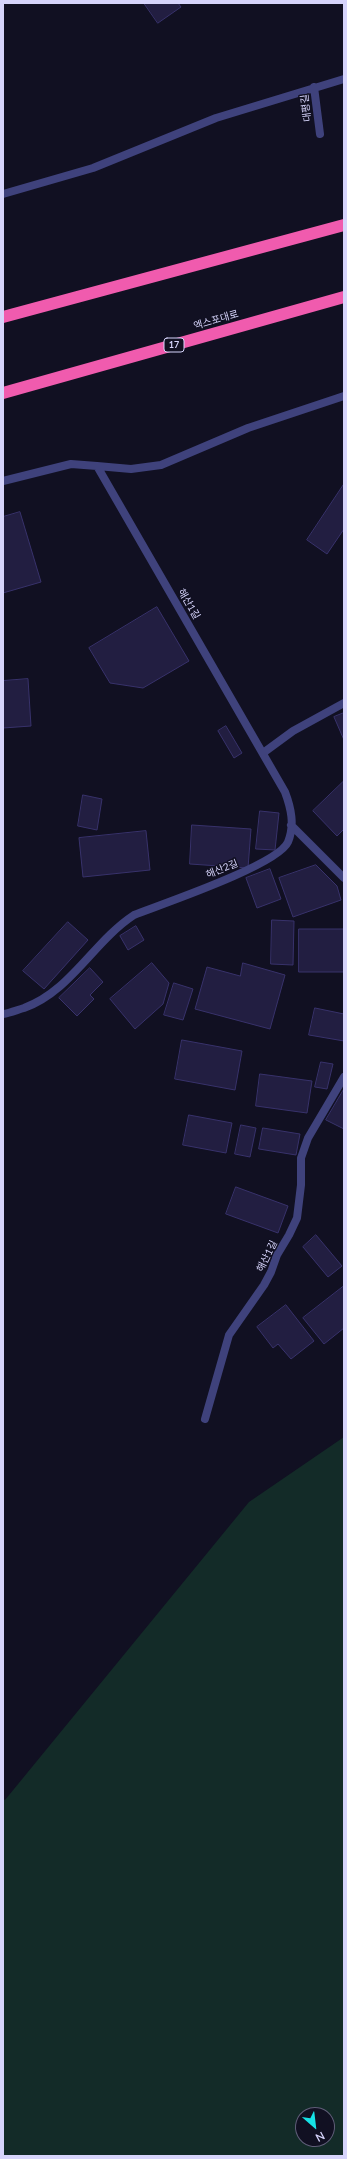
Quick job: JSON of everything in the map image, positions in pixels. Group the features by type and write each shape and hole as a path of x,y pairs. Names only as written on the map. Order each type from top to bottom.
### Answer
{"highway":[{"path":"3,317 344,225"},
{"name":"엑스포대로","path":"3,393 344,297"}],"street":[{"name":"대평길","path":"320,134 314,87 344,79"},
{"path":"3,194 93,168 216,118 314,87"},
{"path":"3,482 71,464 131,470 162,465 248,428 344,396"},
{"name":"해산1길","path":"97,466 264,752"},
{"path":"264,752 293,731 344,703"},
{"name":"해산2길","path":"3,1014 27,1006 56,991 109,936 134,915 251,869 282,851 288,842 292,816 285,792 264,752"},
{"path":"291,825 344,878"},
{"name":"해산1길","path":"206,1419 229,1335 264,1285 271,1272 277,1255 297,1218 301,1186 301,1158 308,1138 317,1119 344,1077"}],"green space":[{"path":"344,1437 344,2156 3,2156 3,1799 5,1800 249,1502"}],"building":[{"path":"144,3 178,3 181,7 158,23"},
{"path":"344,484 344,529 327,554 307,540"},
{"path":"20,512 41,582 3,593 3,517"},
{"path":"157,607 189,661 143,688 110,683 89,648"},
{"path":"28,679 31,726 3,728 3,681"},
{"path":"344,713 344,740 334,717"},
{"path":"226,726 242,753 234,758 218,731"},
{"path":"344,781 344,829 337,836 313,811"},
{"path":"83,795 102,799 97,830 78,826"},
{"path":"260,811 279,813 275,850 256,849"},
{"path":"192,825 251,829 248,868 190,864"},
{"path":"146,831 150,870 83,877 79,838"},
{"path":"316,865 337,886 341,900 293,917 279,878"},
{"path":"270,869 281,899 257,908 246,878"},
{"path":"272,920 294,921 293,965 271,964"},
{"path":"68,922 88,940 44,989 23,971"},
{"path":"136,926 144,940 128,950 120,936"},
{"path":"299,929 344,929 344,972 299,972"},
{"path":"152,963 169,983 163,1004 135,1029 110,999"},
{"path":"243,963 285,975 270,1029 195,1009 207,967 240,976"},
{"path":"90,968 103,982 90,995 94,999 77,1016 59,998"},
{"path":"174,983 193,989 183,1020 164,1015"},
{"path":"315,1008 344,1014 344,1041 309,1035"},
{"path":"182,1040 242,1051 235,1090 175,1079"},
{"path":"321,1062 333,1064 327,1089 315,1087"},
{"path":"260,1074 312,1081 307,1113 256,1106"},
{"path":"344,1089 344,1129 326,1120"},
{"path":"189,1115 232,1123 226,1153 183,1145"},
{"path":"241,1125 256,1128 250,1157 235,1154"},
{"path":"263,1128 300,1134 296,1155 259,1149"},
{"path":"236,1187 288,1206 278,1233 226,1214"},
{"path":"316,1235 342,1266 328,1277 303,1247"},
{"path":"344,1286 344,1328 324,1344 303,1318"},
{"path":"286,1305 314,1341 291,1359 278,1344 273,1348 257,1327"}]}
